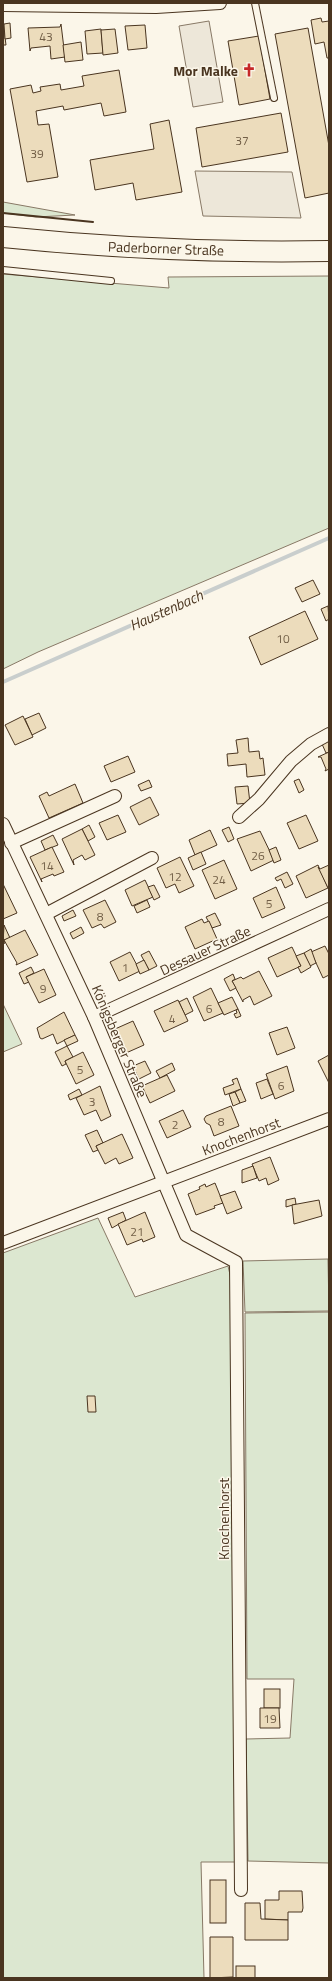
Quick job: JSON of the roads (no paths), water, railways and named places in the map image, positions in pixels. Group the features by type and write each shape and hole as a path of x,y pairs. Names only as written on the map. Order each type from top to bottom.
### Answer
{"main road":[{"name":"Paderborner Straße","path":"3,237 105,246 171,249 329,251"}],"street":[{"path":"3,5 165,5 220,3"},
{"path":"239,817 259,800 291,761 311,744 329,734"},
{"path":"11,843 115,796"},
{"name":"Königsberger Straße","path":"3,824 94,1017 164,1182"},
{"path":"46,914 152,858"},
{"name":"Dessauer Straße","path":"94,1017 329,909"},
{"name":"Knochenhorst","path":"3,1243 329,1119"},
{"name":"Knochenhorst","path":"164,1182 186,1235 236,1262 241,1890"}],"lane":[{"path":"255,3 274,98"},
{"path":"3,270 111,281"}],"waterway":[{"name":"Haustenbach","path":"3,682 329,538"}],"place":[{"name":"Mor Malke","path":"249,70"}]}
